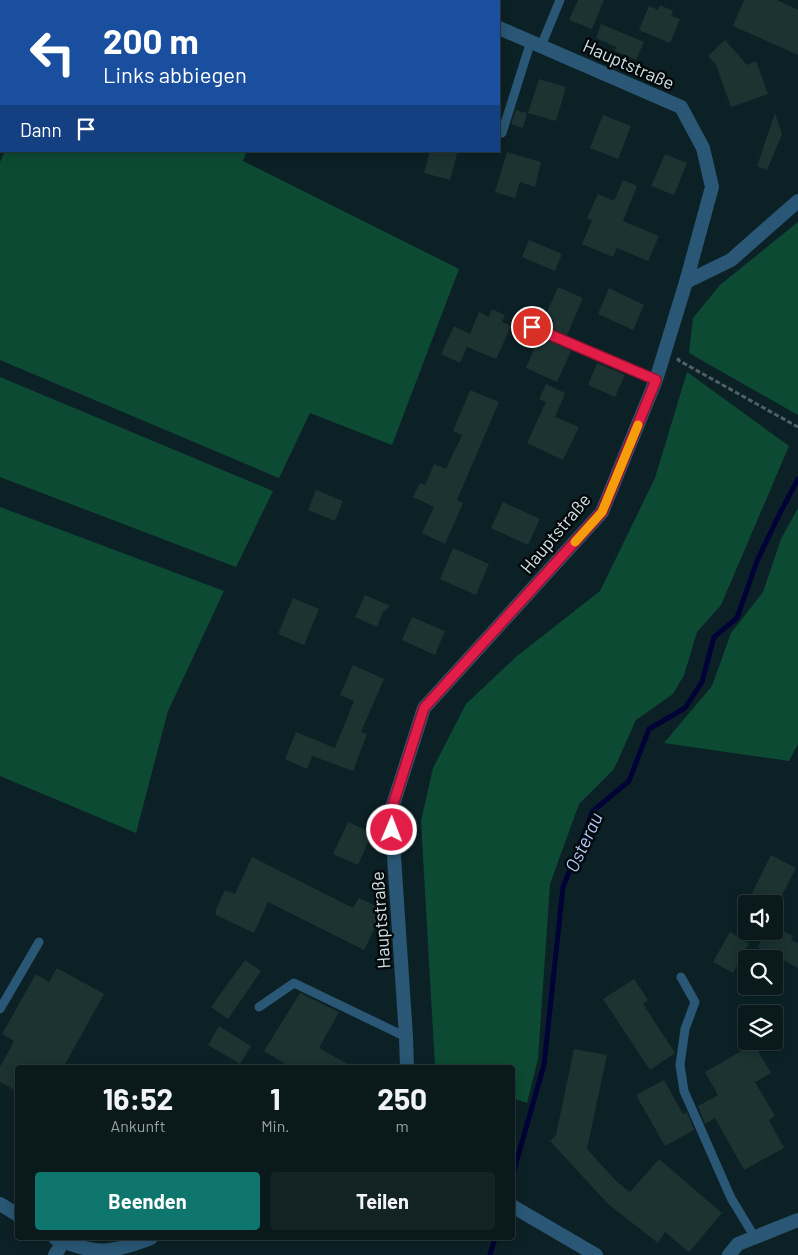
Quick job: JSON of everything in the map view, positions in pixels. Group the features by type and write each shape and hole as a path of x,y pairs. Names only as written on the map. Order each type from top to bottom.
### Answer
{"street":[{"name":"Hauptstraße","path":"407,1065 391,811 424,708 602,512 656,380 686,282 712,187 702,148 681,107 500,28"},
{"path":"686,282 731,260 798,201"},
{"path":"0,1204 15,1212"},
{"path":"516,1208 596,1255"},
{"path":"729,1255 738,1244 798,1220"},
{"path":"55,1255 59,1240 82,1252 100,1254 145,1240"}],"lane":[{"path":"502,133 536,44 560,0"},
{"path":"532,327 656,380"},
{"path":"0,1009 39,942"},
{"path":"681,977 695,1002 686,1029 680,1065 684,1091 731,1198 754,1236"},
{"path":"259,1007 294,983 406,1037"}],"path":[{"path":"680,351 678,360 798,427"}],"green space":[{"path":"5,152 247,152 243,161 459,269 392,445 310,413 279,478 0,360 0,162"},
{"path":"798,222 798,415 689,353 693,318 720,285"},
{"path":"687,372 789,446 721,605 697,632 684,675 673,694 636,720 614,769 579,804 550,884 538,1059 527,1103 515,1099 515,1065 435,1065 421,821 433,768 466,704 517,656 600,591 655,478"},
{"path":"0,377 273,491 236,567 0,477"},
{"path":"0,507 224,591 168,711 136,833 0,776"},
{"path":"798,508 798,744 789,761 664,743 712,686 731,633 763,592 781,539"}],"building":[{"path":"578,0 604,0 592,29 569,20"},
{"path":"744,0 777,0 798,10 798,55 733,26"},
{"path":"660,5 673,11 671,16 680,19 670,43 639,30 649,6 658,10"},
{"path":"601,24 644,42 636,60 615,51 616,47 596,38"},
{"path":"725,40 747,65 756,61 768,94 731,107 716,65 708,56"},
{"path":"539,79 566,87 556,121 528,113"},
{"path":"516,110 527,113 523,128 511,124"},
{"path":"775,113 782,134 767,170 757,166"},
{"path":"603,115 631,126 618,159 590,148"},
{"path":"430,152 458,152 450,180 424,173"},
{"path":"507,152 541,162 535,187 520,182 515,198 495,192"},
{"path":"665,154 687,163 674,195 651,186"},
{"path":"623,180 637,186 623,221 659,236 648,261 617,248 613,257 582,244 592,220 587,218 598,194 614,201"},
{"path":"529,240 562,254 555,271 522,257"},
{"path":"558,287 583,298 567,335 550,328 554,320 545,316"},
{"path":"609,288 644,305 633,330 598,314"},
{"path":"492,309 505,315 502,322 511,326 496,359 467,347 460,363 441,354 454,326 470,334 479,312 489,317"},
{"path":"545,339 571,351 557,382 526,368 537,342 543,344"},
{"path":"597,363 625,375 615,397 588,385"},
{"path":"546,384 565,393 555,417 579,427 563,460 527,443 546,402 539,399"},
{"path":"470,390 499,402 457,500 463,503 445,544 422,533 434,507 413,497 420,483 425,485 434,464 446,469 462,435 453,431"},
{"path":"316,490 343,501 335,521 308,510"},
{"path":"503,502 540,519 528,545 491,528"},
{"path":"453,548 489,564 476,595 440,579"},
{"path":"365,595 390,606 383,612 377,627 355,617"},
{"path":"293,598 319,609 304,645 278,634"},
{"path":"412,617 445,631 435,655 402,640"},
{"path":"353,665 384,679 361,732 367,734 353,771 312,756 307,769 285,759 296,732 335,748 354,701 340,695"},
{"path":"348,822 372,833 358,865 333,854"},
{"path":"771,855 796,868 782,895 751,895"},
{"path":"252,857 353,908 359,898 384,910 364,950 268,902 254,933 216,915 216,909 225,890 235,894"},
{"path":"783,931 793,936 791,940 798,943 798,968 783,960 783,950 764,950 758,947 762,940 783,940"},
{"path":"730,932 738,937 738,940 744,940 749,943 745,950 738,950 738,964 733,973 713,962"},
{"path":"245,960 261,971 228,1019 211,1007"},
{"path":"57,968 104,994 65,1065 15,1065 15,1090 0,1082 0,1067 14,1041 2,1034 36,974 49,982"},
{"path":"634,979 648,1000 643,1004 675,1053 650,1070 603,999"},
{"path":"300,993 339,1012 319,1048 350,1065 287,1065 264,1051"},
{"path":"219,1026 251,1046 240,1064 208,1045"},
{"path":"574,1049 607,1055 587,1149 618,1183 630,1192 659,1159 722,1213 689,1252 665,1232 658,1243 608,1204 550,1141 556,1135"},
{"path":"744,1050 758,1050 771,1073 755,1082 775,1116 769,1120 784,1148 744,1170 715,1118 705,1124 698,1106 718,1095 705,1072"},
{"path":"664,1080 683,1114 687,1112 694,1130 665,1146 636,1095"}],"waterway":[{"name":"Osterau","path":"515,1166 544,1065 563,887 593,811 629,781 649,729 685,708 702,682 714,637 737,618 757,561 798,479"},
{"name":"Osterau","path":"490,1255 494,1240"}],"slow traffic":[{"path":"575,542 602,512 638,425"}],"route":[{"path":"392,830 391,811 424,708 602,512 656,380 532,327"}]}
